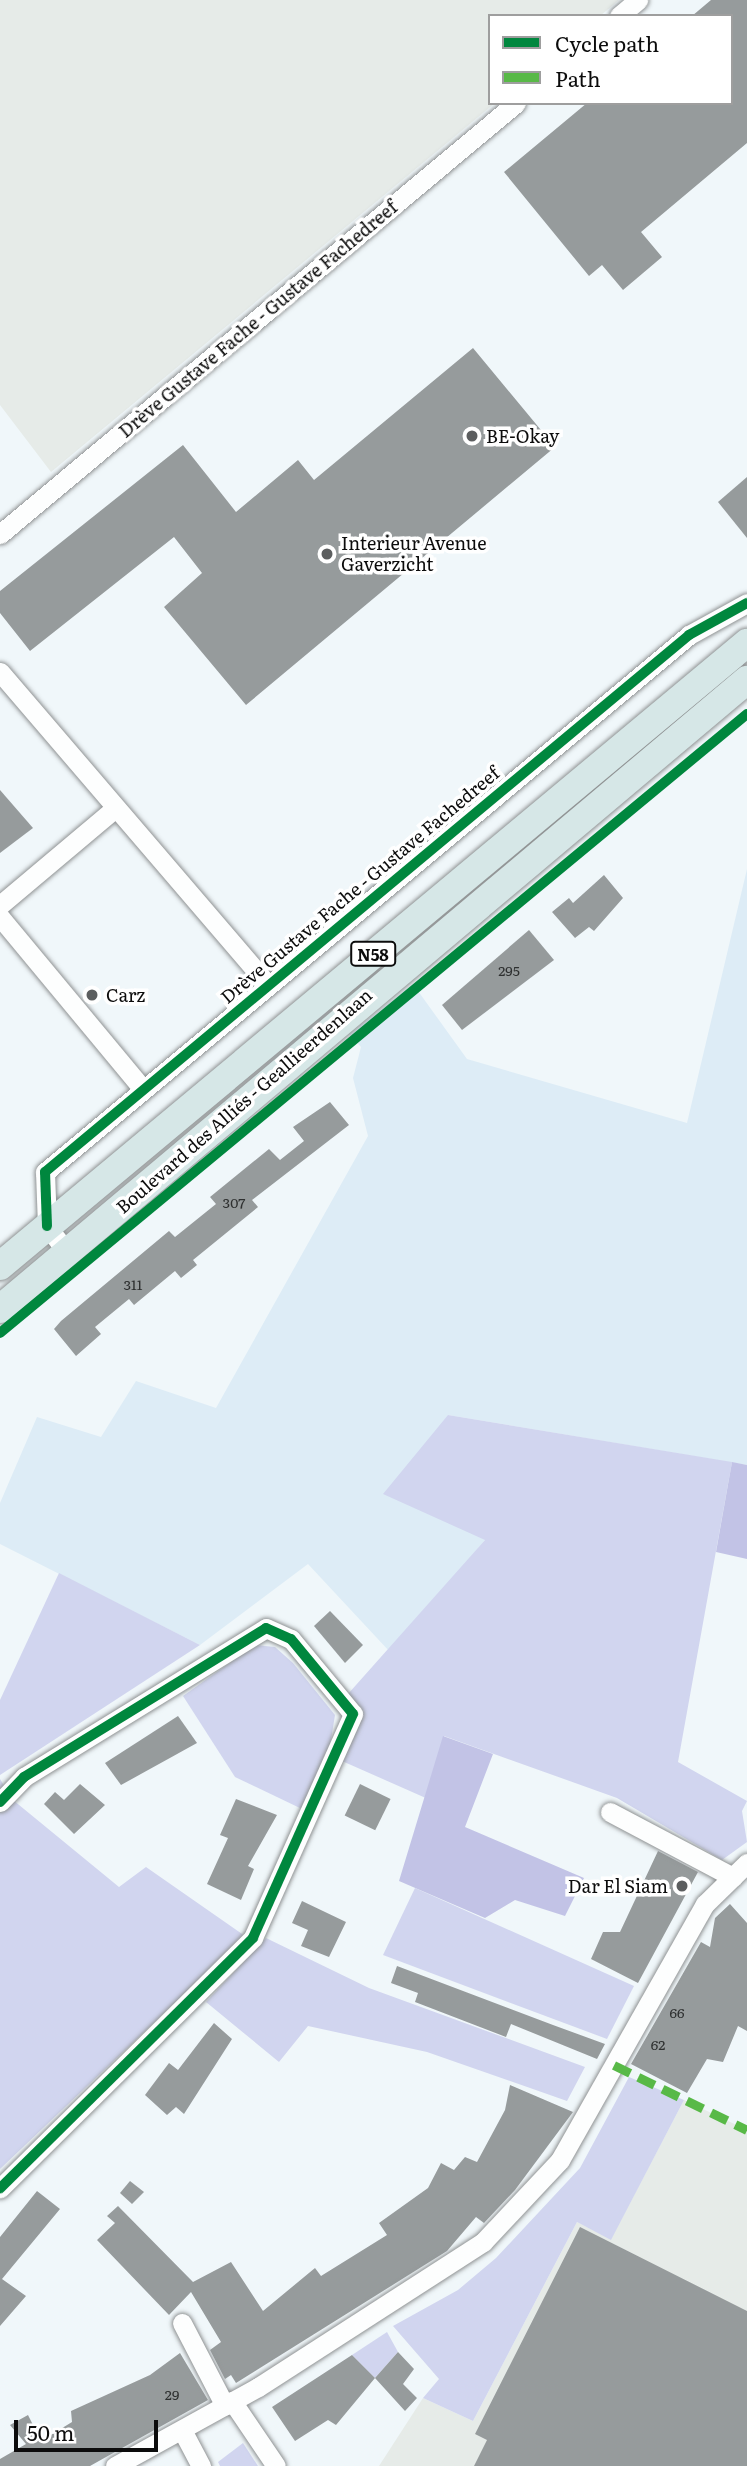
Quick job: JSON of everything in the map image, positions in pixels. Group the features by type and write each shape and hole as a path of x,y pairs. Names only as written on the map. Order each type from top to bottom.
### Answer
{"highway":[{"name":"Boulevard des Alliés - Geallieerdenlaan","path":"0,1266 747,643"},
{"name":"Boulevard des Alliés - Geallieerdenlaan","path":"0,1309 747,680"}],"street":[{"path":"622,14 638,0"},
{"name":"Drève Gustave Fache - Gustave Fachedreef","path":"0,534 514,105"},
{"name":"Drève Gustave Fache - Gustave Fachedreef","path":"47,1226 45,1172 267,984 689,635 747,603"},
{"name":"Drève Gustave Fache - Gustave Fachedreef","path":"0,671 113,810 267,984"},
{"path":"0,905 113,810"},
{"path":"0,917 143,1089"},
{"path":"47,1226 67,1252"},
{"path":"0,1802 24,1777 266,1628 291,1639 354,1714 253,1938 0,2188"},
{"path":"115,2466 228,2403 483,2242 526,2200 560,2160 705,1904 740,1870 610,1812"},
{"path":"182,2323 228,2403 276,2466"},
{"path":"182,2431 201,2466"}],"shaded area":[{"path":"0,0 619,0 602,14 488,14 488,105 493,105 51,472 0,405"},
{"path":"747,869 747,1465 448,1415 485,1540 390,1652 308,1564 200,1645 0,1544 0,1503 37,1417 101,1437 136,1381 216,1408 368,1136 353,1078 361,1047 349,1034 413,984 467,1059 687,1123"},
{"path":"448,1415 732,1462 678,1762 747,1801 742,1811 747,1842 722,1860 617,1798 444,1736 428,1799 342,1761 363,1713 348,1694 485,1540 383,1494"},
{"path":"732,1462 747,1465 747,1559 716,1552"},
{"path":"59,1573 200,1645 0,1775 0,1700"},
{"path":"255,1645 275,1647 293,1663 335,1715 330,1746 302,1809 235,1777 183,1696"},
{"path":"443,1736 493,1754 465,1827 584,1878 565,1916 515,1900 485,1918 399,1881"},
{"path":"0,1779 13,1800 119,1887 146,1867 245,1936 0,2169"},
{"path":"415,1888 634,1986 607,2039 383,1955"},
{"path":"266,1938 369,1988 585,2067 567,2101 427,2052 308,2026 279,2062 206,2002"},
{"path":"629,2077 684,2100 611,2240 577,2222 473,2421 423,2398 439,2379 393,2326 458,2290 496,2258 580,2168"},
{"path":"684,2100 747,2130 747,2466 379,2466 423,2398 473,2421 577,2222 611,2239"},
{"path":"387,2332 398,2352 375,2378 352,2355"},
{"path":"243,2443 258,2466 220,2466 218,2462"}],"building":[{"path":"711,0 747,0 747,143 641,232 662,257 623,290 602,265 589,276 504,172 585,105 733,105 733,14 694,14"},
{"path":"473,348 555,447 246,705 164,607 202,573 174,537 30,651 0,613 0,591 183,445 236,512 298,460 314,480"},
{"path":"747,477 747,538 718,502"},
{"path":"0,790 33,828 0,853"},
{"path":"604,875 623,898 594,931 589,927 575,938 552,912 569,898 573,903"},
{"path":"529,930 554,960 462,1030 442,1005"},
{"path":"330,1102 349,1125 252,1200 258,1207 193,1260 197,1265 181,1278 175,1271 134,1305 129,1299 95,1327 101,1334 76,1356 54,1329 61,1321 169,1231 175,1237 216,1204 210,1197 269,1149 280,1160 304,1141 293,1127"},
{"path":"330,1611 363,1645 345,1663 314,1626"},
{"path":"178,1716 197,1743 121,1785 105,1763"},
{"path":"80,1784 105,1805 74,1834 44,1804 55,1792 64,1800"},
{"path":"360,1784 391,1799 375,1830 345,1815"},
{"path":"236,1799 277,1815 248,1866 254,1869 241,1900 207,1884 228,1838 220,1835"},
{"path":"658,1851 698,1872 638,1983 591,1959 603,1932 620,1932"},
{"path":"302,1901 346,1922 329,1957 301,1946 308,1930 292,1923"},
{"path":"730,1904 747,1923 747,2031 738,2026 723,2062 707,2059 687,2093 631,2064 701,1942 710,1947 715,1918"},
{"path":"397,1966 605,2044 597,2059 511,2024 506,2037 415,2002 418,1993 391,1983"},
{"path":"214,2023 232,2039 184,2114 176,2107 167,2115 145,2095 169,2063 178,2070"},
{"path":"510,2085 573,2112 515,2190 484,2223 476,2217 447,2251 236,2383 231,2375 225,2379 210,2350 221,2342 191,2292 169,2315 97,2240 115,2223 107,2216 118,2206 193,2282 231,2262 263,2311 315,2268 321,2276 387,2235 379,2223 428,2188 441,2163 454,2170 465,2157 477,2162 505,2110"},
{"path":"130,2181 144,2192 132,2204 120,2193"},
{"path":"37,2191 60,2209 2,2279 26,2296 0,2326 0,2237"},
{"path":"580,2227 747,2311 747,2466 474,2466 487,2440 475,2434"},
{"path":"398,2352 414,2369 403,2384 417,2398 405,2411 375,2378"},
{"path":"180,2353 208,2400 90,2466 0,2466 0,2459 26,2444 10,2425 28,2415 41,2441 72,2422 71,2411 150,2375"},
{"path":"352,2355 375,2378 336,2425 328,2420 295,2441 272,2407"}],"marked path":[{"path":"614,2065 747,2130"}],"cycle path":[{"path":"47,1226 45,1172 689,635 747,603"},
{"path":"0,1333 747,714"},
{"path":"0,1802 24,1777 266,1628 291,1639 353,1714 253,1938 0,2188"}],"place":[{"name":"BE-Okay","path":"472,436"},
{"name":"Interieur Avenue Gaverzicht","path":"327,554"},
{"name":"Carz","path":"92,995"},
{"name":"Dar El Siam","path":"682,1886"}]}
